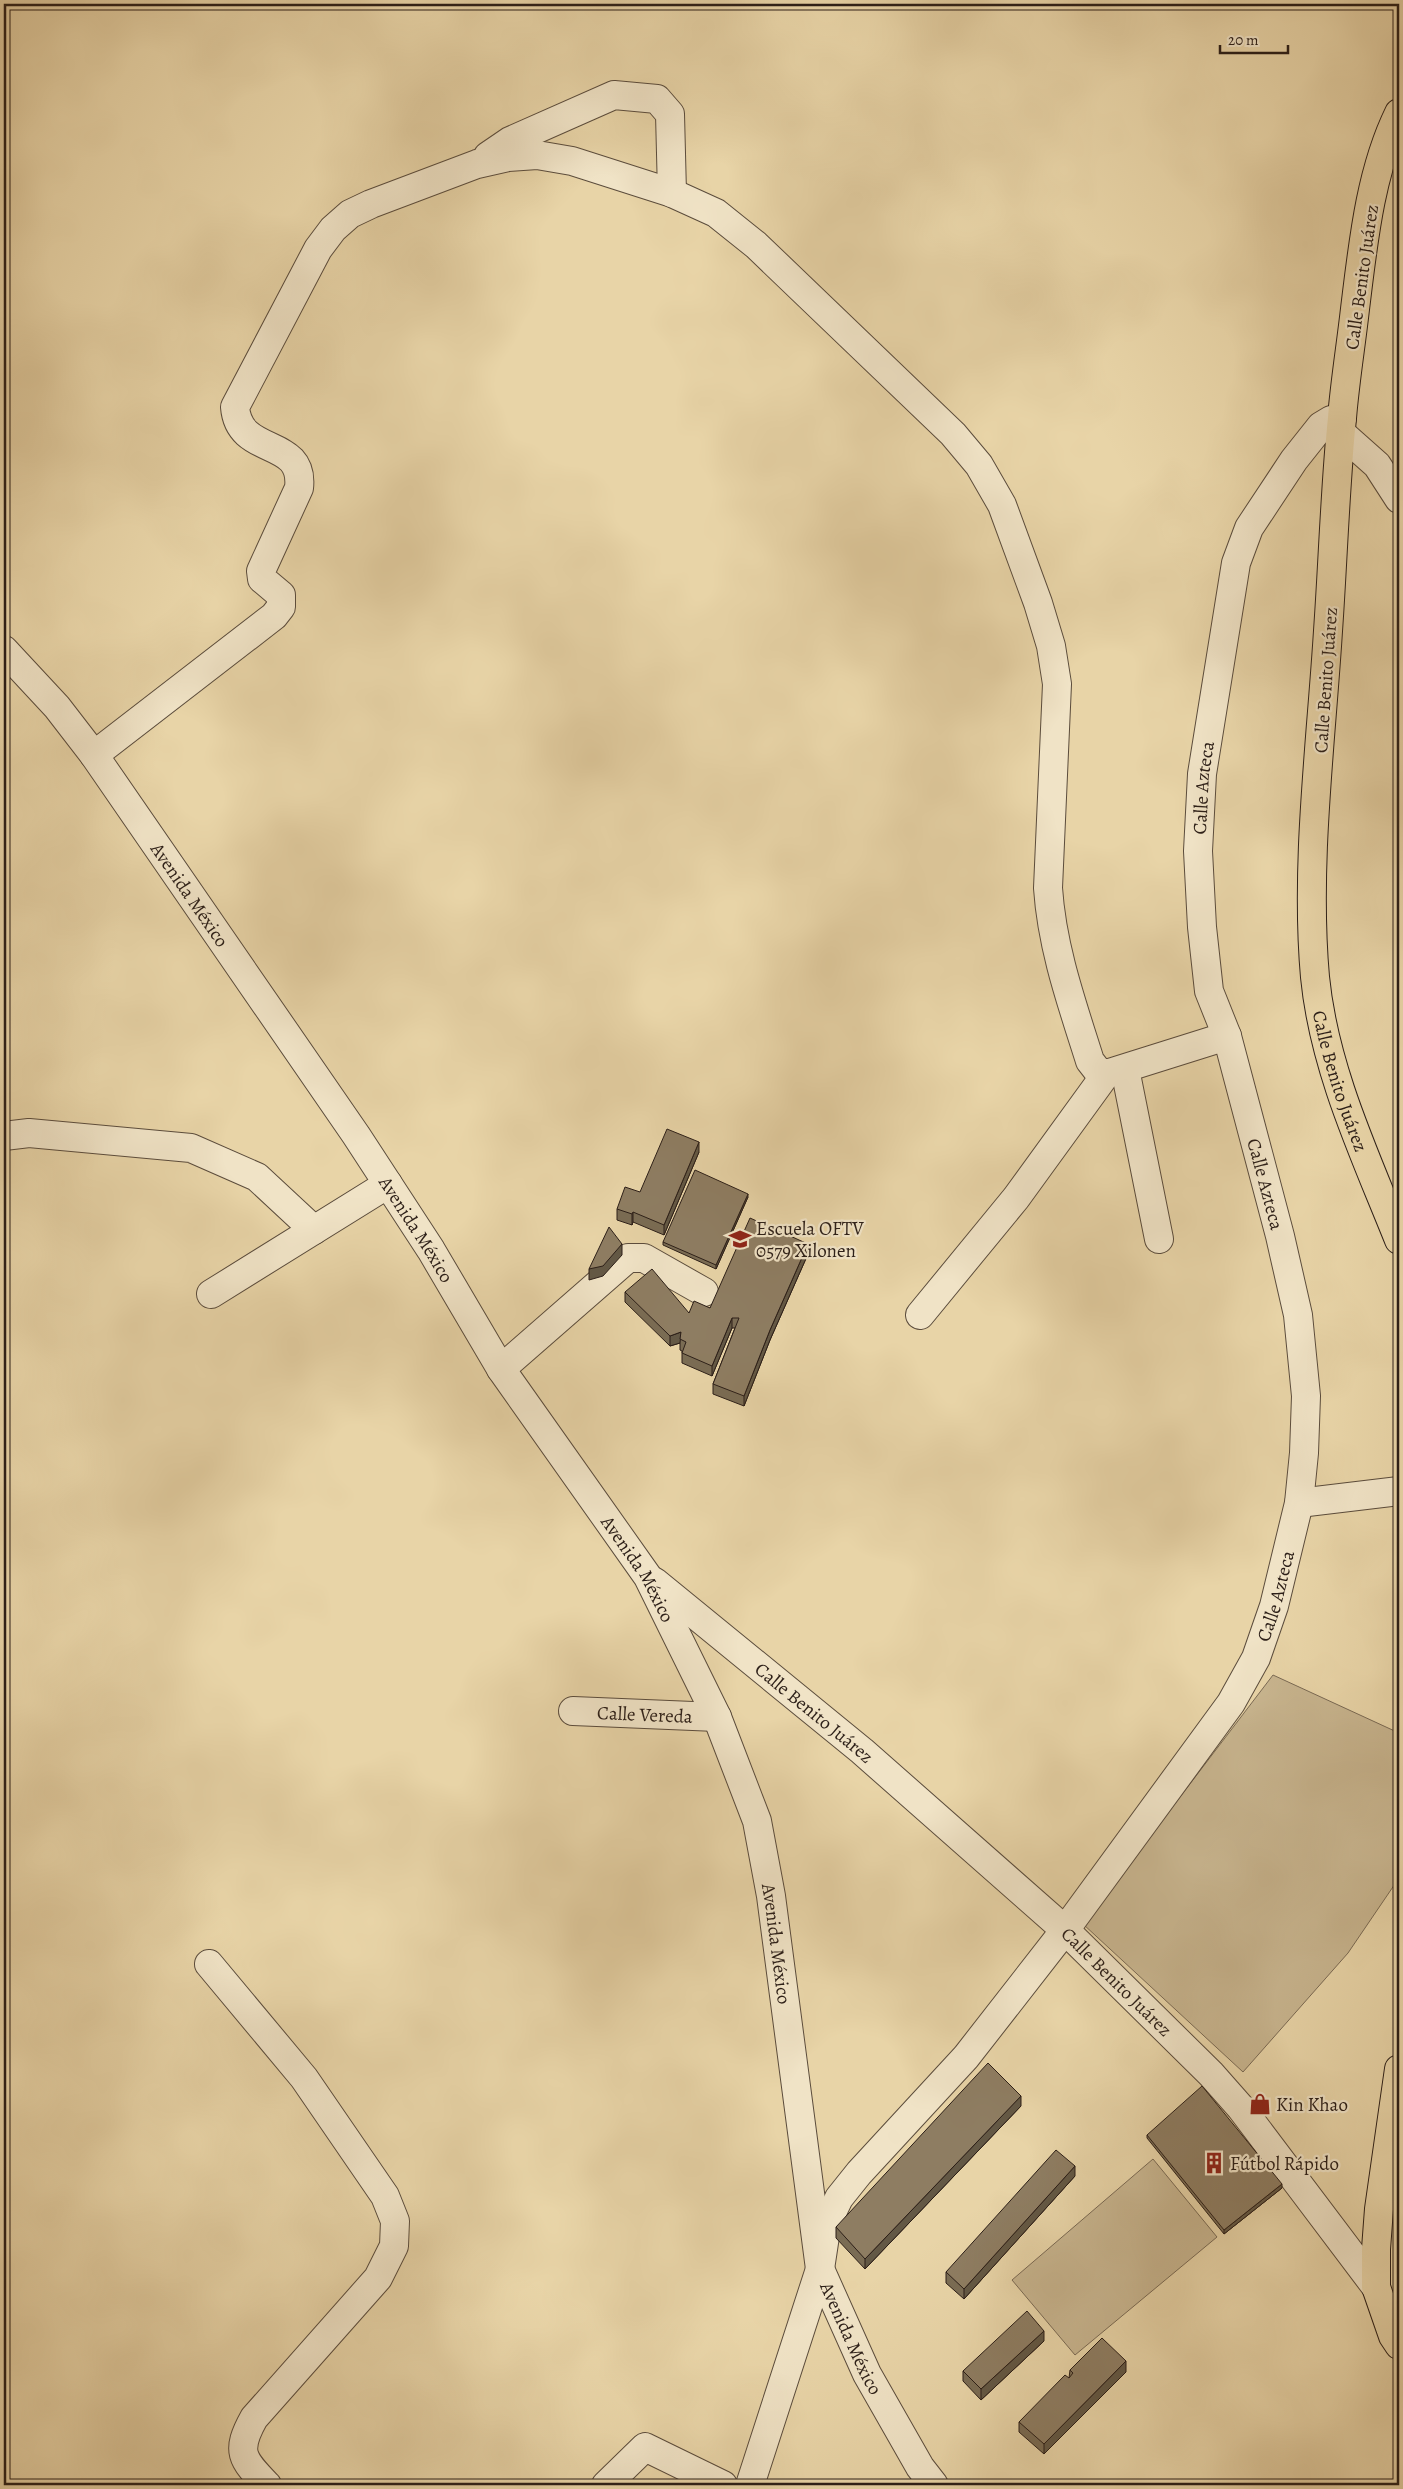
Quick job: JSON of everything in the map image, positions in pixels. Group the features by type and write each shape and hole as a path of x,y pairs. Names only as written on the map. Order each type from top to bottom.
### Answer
{"main road":[{"name":"Calle Benito Juárez","path":"1399,113 1392,128 1376,182 1364,238 1341,426 1312,906 1315,978 1326,1039 1345,1104 1399,1240"},
{"path":"1399,2069 1379,2210 1376,2249 1376,2287 1393,2336 1399,2345"}],"street":[{"path":"477,164 510,141 614,95 657,99 670,114 672,194"},
{"path":"94,755 274,616 281,607 281,595 262,579 261,571 299,488 300,477 297,465 287,456 244,432 236,418 235,407 318,249 333,229 350,214 371,204 477,164 508,157 537,155 572,161 672,194 716,213 756,245 952,434 979,466 1002,505 1038,603 1051,646 1057,684 1048,888 1050,917 1056,949 1090,1061 1098,1070 1116,1072 1227,1036"},
{"name":"Calle Azteca","path":"750,2485 820,2269 827,2223 839,2198 859,2173 966,2057 1065,1930 1231,1703 1256,1658 1274,1606 1299,1503 1304,1453 1306,1396 1298,1315 1280,1236 1227,1036 1209,991 1202,927 1198,851 1202,774 1236,563 1249,528 1294,460 1321,426 1331,420 1341,426"},
{"path":"1341,426 1377,465 1399,499"},
{"name":"Avenida México","path":"4,650 57,707 94,755 388,1184 501,1369 648,1577 717,1717 756,1821 772,1896 820,2269 867,2374 920,2467 934,2485"},
{"path":"1116,1072 1159,1239"},
{"path":"920,1315 1116,1072"},
{"path":"4,1136 29,1134 191,1148 257,1177 314,1230"},
{"path":"210,1294 388,1184"},
{"path":"501,1369 628,1258 644,1258 704,1292"},
{"path":"1299,1503 1399,1491"},
{"name":"Calle Benito Juárez","path":"648,1577 862,1751 1065,1930 1210,2074 1241,2108 1376,2287"},
{"name":"Calle Vereda","path":"574,1711 717,1717"},
{"path":"209,1964 304,2078 385,2196 395,2221 394,2246 378,2278 254,2418 244,2435 242,2450 248,2466 267,2485"},
{"path":"606,2485 645,2447 722,2485"}],"shaded area":[{"path":"1273,1675 1399,1733 1399,1878 1348,1953 1243,2072 1083,1924"},
{"path":"1153,2159 1217,2237 1075,2355 1012,2280"}],"building":[{"path":"667,1129 699,1142 664,1225 633,1212 632,1214 617,1209 625,1187 640,1192"},
{"path":"695,1170 748,1194 716,1265 663,1242"},
{"path":"750,1218 808,1244 770,1330 744,1396 713,1384 739,1318 732,1318 712,1366 682,1353 686,1342 680,1339 681,1332 670,1336 625,1292 652,1269 689,1313 694,1301 710,1308"},
{"path":"609,1227 622,1244 603,1266 589,1269"},
{"path":"988,2063 1021,2096 865,2259 836,2227"},
{"name":"Fútbol Rápido","path":"1202,2086 1282,2184 1224,2230 1147,2135"},
{"path":"1056,2150 1075,2166 964,2289 946,2272"},
{"path":"1027,2311 1044,2331 981,2389 963,2371"},
{"path":"1102,2338 1126,2361 1044,2444 1019,2422 1065,2375 1069,2378 1073,2373 1070,2370"}],"place":[{"name":"Escuela OFTV 0579 Xilonen","path":"740,1239"},
{"name":"Kin Khao","path":"1260,2104"},
{"name":"Fútbol Rápido","path":"1214,2163"}]}
